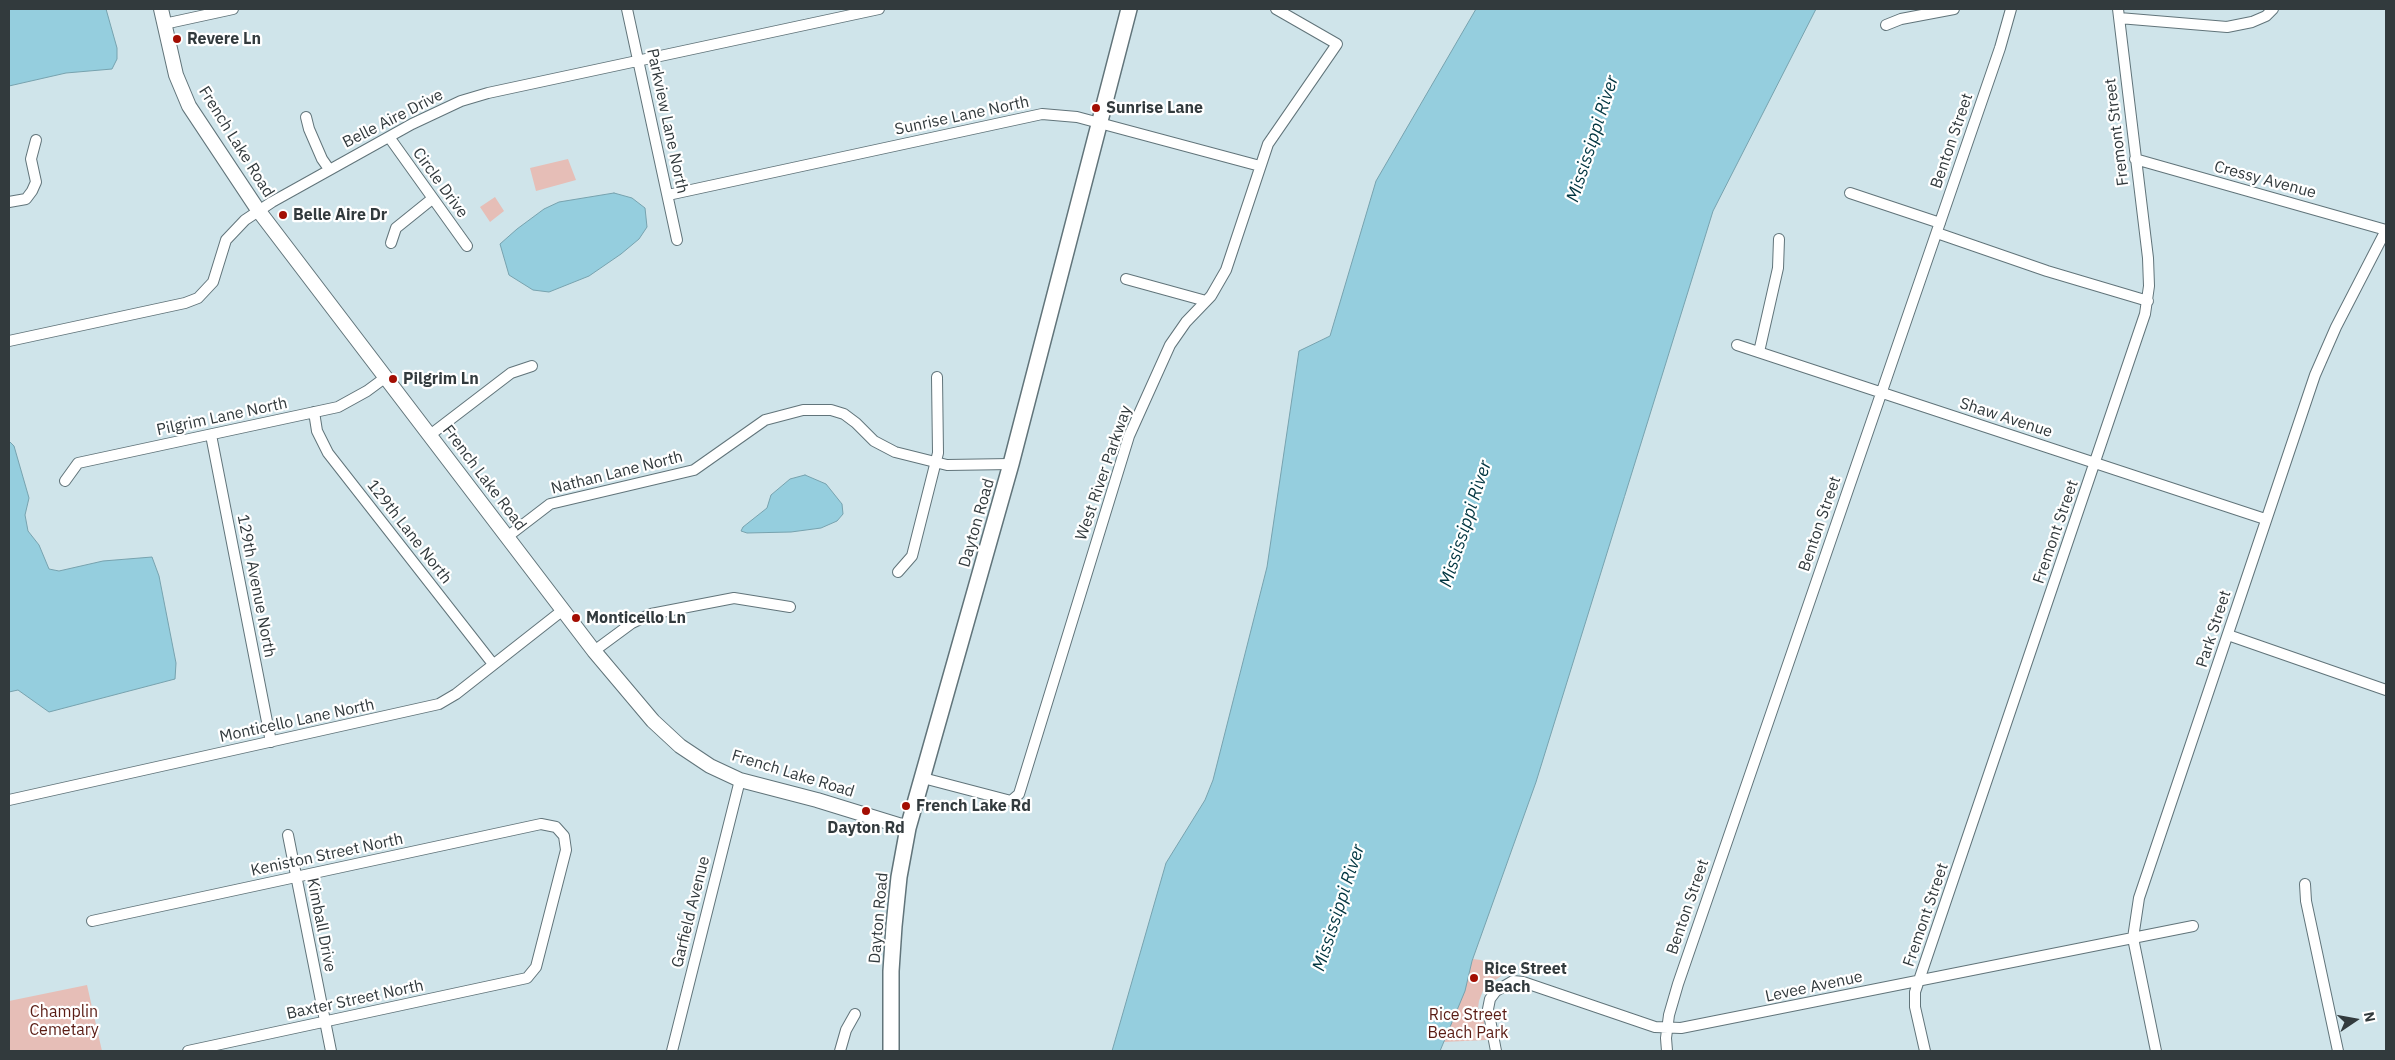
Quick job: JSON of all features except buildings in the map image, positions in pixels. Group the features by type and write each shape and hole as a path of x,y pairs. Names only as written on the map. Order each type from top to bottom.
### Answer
{"main road":[{"name":"Dayton Road","path":"891,1051 891,971 894,926 899,877 908,828 1012,464 1129,9"}],"street":[{"name":"French Lake Road","path":"161,9 176,75 189,106 258,210 594,651 653,721 680,746 710,766 740,780 817,800 908,828"},
{"path":"164,24 232,9"},
{"name":"Parkview Lane North","path":"627,9 668,195 676,240"},
{"name":"Belle Aire Drive","path":"9,341 185,303 198,298 213,282 226,240 234,230 258,210 436,111 488,93 879,9"},
{"name":"West River Parkway","path":"923,778 1011,801 1019,794 1128,436 1170,345 1186,322 1218,286 1226,270 1268,144 1337,44 1276,9"},
{"path":"1886,25 1901,18 1954,9"},
{"name":"Benton Street","path":"1667,1051 1667,1029 1678,984 2000,48 2011,9"},
{"path":"2118,13 2227,27 2252,22 2266,16 2273,9"},
{"name":"Fremont Street","path":"1925,1051 1915,1007 1915,992 1918,981 2095,463 2148,301 2149,269 2118,13"},
{"name":"Sunrise Lane North","path":"668,195 1024,117 1058,114 1260,166"},
{"path":"306,118 308,129 322,159 329,169"},
{"name":"Circle Drive","path":"389,137 467,246"},
{"path":"9,202 26,198 36,182 31,160 36,140"},
{"name":"Cressy Avenue","path":"2135,159 2386,230"},
{"path":"1850,193 2029,265 2148,301"},
{"path":"391,243 396,228 432,199"},
{"name":"Park Street","path":"2156,1051 2133,938 2140,898 2314,375 2336,327 2386,230"},
{"path":"1759,352 1778,268 1779,239"},
{"path":"1126,279 1206,301"},
{"name":"Shaw Avenue","path":"1737,345 2265,519"},
{"path":"430,435 511,373 532,366"},
{"name":"Pilgrim Lane North","path":"65,480 78,464 338,407 386,377"},
{"path":"898,572 912,556 936,462 939,439 937,377"},
{"name":"Nathan Lane North","path":"507,537 550,504 694,470 765,420 803,410 831,410 844,414 884,448 947,465 1012,464"},
{"name":"129th Lane North","path":"314,412 318,431 328,453 493,664"},
{"name":"129th Avenue North","path":"210,435 271,742"},
{"path":"594,651 632,623 651,614 670,609 734,598 790,607"},
{"name":"Monticello Lane North","path":"9,800 439,704 456,694 563,610"},
{"path":"2228,635 2386,690"},
{"name":"Garfield Avenue","path":"672,1051 740,780"},
{"name":"Keniston Street North","path":"92,921 541,824 556,827 564,836 566,850 536,968 528,978"},
{"name":"Kimball Drive","path":"288,835 331,1051"},
{"path":"2306,884 2306,901 2315,948 2338,1051"},
{"name":"Levee Avenue","path":"1496,1051 1489,1004 1496,990 1513,981 1523,982 1627,1018 1667,1029 1723,1021 2193,926"},
{"name":"Baxter Street North","path":"188,1051 528,978"},
{"path":"840,1051 846,1030 855,1014"}],"green space":[{"path":"568,159 576,180 536,191 530,168"},
{"path":"495,197 504,211 490,222 480,207"},
{"name":"Rice Street Beach Park","path":"1473,959 1481,960 1493,966 1501,976 1484,988 1479,1001 1478,1008 1482,1011 1487,1040 1443,1042"},
{"name":"Champlin Cemetary","path":"87,985 102,1051 9,1051 9,1001"}],"water":[{"path":"9,9 106,9 117,48 117,59 112,69 66,73 9,86"},
{"name":"Mississippi River","path":"1476,9 1816,9 1713,211 1536,782 1472,961 1465,991 1440,1051 1112,1051 1166,863 1205,800 1213,780 1267,567 1299,351 1330,336 1376,181"},
{"path":"614,193 632,198 645,208 647,227 639,239 621,254 589,276 549,292 533,290 509,275 500,244 517,229 544,209 559,202"},
{"path":"9,441 14,446 29,498 25,515 28,531 39,545 49,569 59,571 103,561 152,557 159,576 176,663 175,679 49,712 18,690 9,692"},
{"path":"805,475 826,484 842,504 843,514 837,521 821,528 791,532 747,533 741,531 743,527 767,508 771,495 790,479"}],"place":[{"name":"Revere Ln","path":"177,39"},
{"name":"Sunrise Lane","path":"1096,108"},
{"name":"Belle Aire Dr","path":"283,215"},
{"name":"Pilgrim Ln","path":"393,379"},
{"name":"Monticello Ln","path":"576,618"},
{"name":"French Lake Rd","path":"906,806"},
{"name":"Dayton Rd","path":"866,811"},
{"name":"Rice Street Beach","path":"1474,978"}]}
